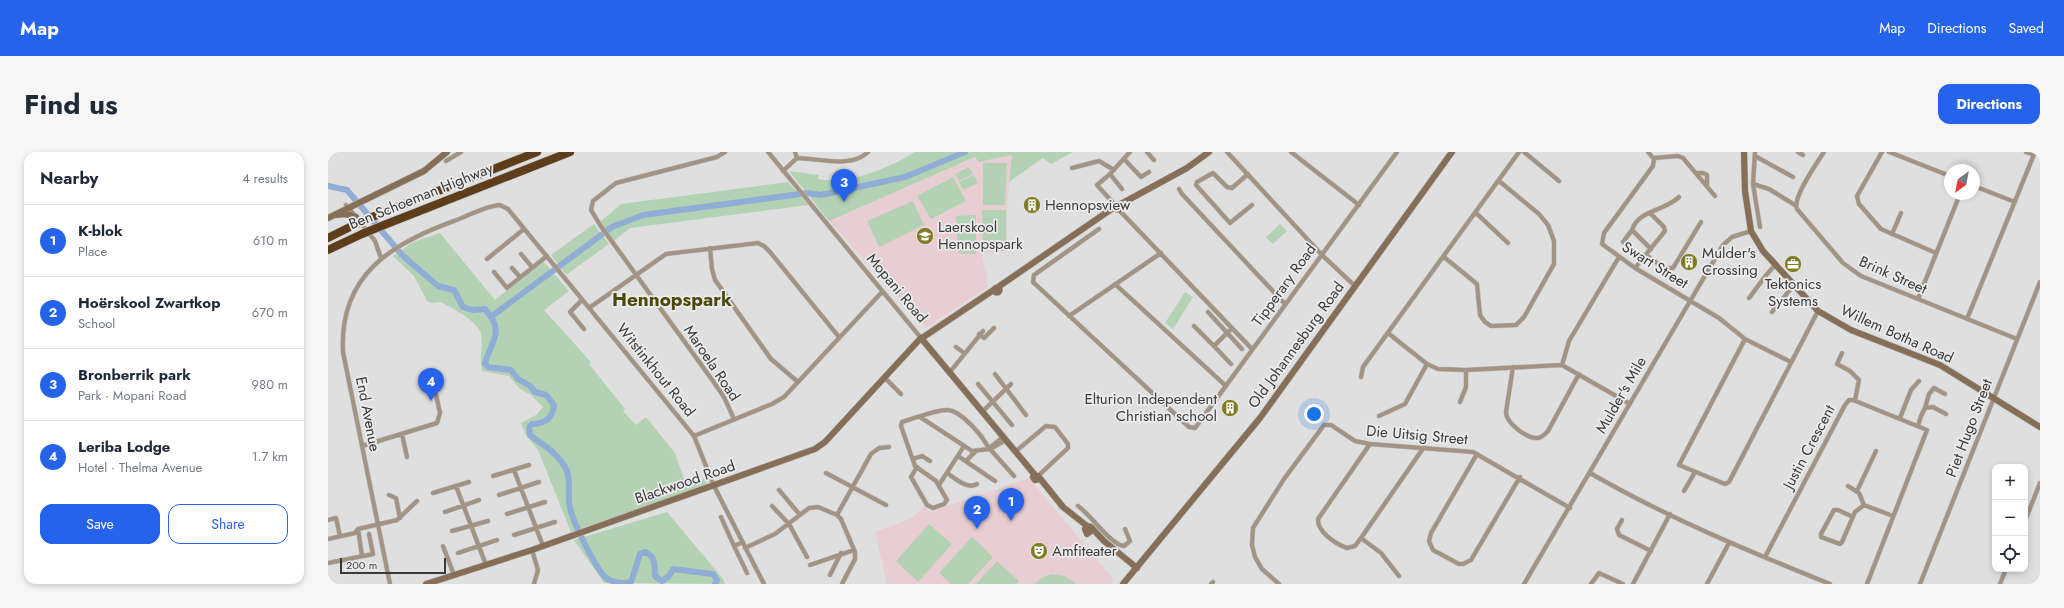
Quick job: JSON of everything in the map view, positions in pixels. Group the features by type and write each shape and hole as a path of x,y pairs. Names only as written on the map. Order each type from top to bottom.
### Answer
{"highway":[{"name":"Ben Schoeman Highway","path":"328,238 356,221 377,215 537,152"},
{"name":"Ben Schoeman Highway","path":"328,250 384,225 570,152"}],"street":[{"path":"329,216 362,198 423,170 446,152"},
{"path":"446,160 461,152"},
{"name":"Maroela Road","path":"725,152 717,157 612,185 596,198 592,204 592,214 724,397 734,419"},
{"name":"Mopani Road","path":"768,152 1036,477 1063,507 1136,569"},
{"path":"795,152 797,158"},
{"path":"783,171 797,158 818,158 828,162 847,161 868,152"},
{"path":"1122,152 1139,177 1142,177 1149,172"},
{"path":"1130,152 1114,170 1097,185 1252,349"},
{"path":"1147,152 1154,160"},
{"name":"Blackwood Road","path":"426,584 532,550 714,486 818,447 922,339 997,290 1118,206 1187,168 1209,152"},
{"path":"1227,152 1322,255 1355,286"},
{"path":"1291,152 1359,205"},
{"name":"Old Johannesburg Road","path":"1123,584 1260,418 1452,152"},
{"path":"1360,377 1363,367 1519,152"},
{"path":"1524,152 1559,181"},
{"path":"1648,152 1654,158 1680,156 1697,173 1707,175 1706,185 1715,196"},
{"name":"Willem Botha Road","path":"1744,152 1745,191 1751,231 1763,251 1793,286 1818,311 1846,328 1939,364 2040,427"},
{"path":"1798,152 1803,155"},
{"path":"1753,184 1769,189 1795,205 1798,197 1824,152"},
{"path":"1882,152 1857,198 1878,227 1936,253"},
{"path":"1889,152 1944,174"},
{"path":"1968,319 2034,153 2026,152"},
{"name":"Tipperary Road","path":"1069,316 1189,427 1193,428 1198,426 1252,349 1396,153"},
{"path":"1760,227 1753,184 1755,154 1793,177"},
{"name":"Swart Street","path":"1654,158 1651,168 1603,234 1602,244 1635,268 1719,318 1745,338 1791,362"},
{"path":"1072,168 1099,161 1114,170"},
{"path":"1110,174 1122,189"},
{"path":"1248,174 1230,188 1213,174 1197,182 1196,185 1230,223 1252,205"},
{"path":"1444,257 1477,284 1480,315 1485,322 1491,326 1511,326 1522,321 1552,268 1555,257 1554,240 1544,219 1499,181"},
{"path":"1980,188 2015,202"},
{"path":"1179,189 1285,304"},
{"path":"1623,242 1642,216 1679,196"},
{"path":"1918,300 1958,200"},
{"path":"350,205 356,221"},
{"name":"Witstinkhout Road","path":"381,258 399,245 421,233 497,205 508,209 694,436 714,486 764,584"},
{"name":"Brink Street","path":"1795,205 1807,221 1851,270 1867,279 2017,339"},
{"path":"1476,213 1508,243"},
{"path":"1635,268 1661,237 1665,229 1650,213"},
{"path":"1892,234 1901,213"},
{"path":"329,216 345,214 356,221 374,241 381,258"},
{"path":"1646,255 1664,268 1673,268 1701,222"},
{"path":"487,259 524,229"},
{"path":"1099,230 1033,277 1033,282 1069,316 1161,253"},
{"path":"1632,230 1651,249"},
{"name":"Mulder's Mile","path":"1524,584 1726,242 1737,235 1751,231"},
{"path":"589,308 635,274 666,254 754,243 764,246 839,337"},
{"path":"710,248 712,269 715,280 770,358 798,382"},
{"path":"521,254 532,267"},
{"path":"494,272 506,288 547,257"},
{"path":"1562,365 1569,341 1619,257"},
{"name":"End Avenue","path":"381,258 369,270 353,294 343,328 343,352 390,584"},
{"path":"1750,298 1766,274 1776,265"},
{"path":"512,268 520,277"},
{"name":"Piet Hugo Street","path":"1920,584 2040,282"},
{"path":"1115,284 1226,386"},
{"path":"1772,312 1793,286"},
{"path":"694,436 779,400 798,382 882,292"},
{"path":"582,300 570,312 584,328"},
{"path":"1745,338 1679,466 1723,484 1728,483 1818,311"},
{"path":"1208,312 1242,349"},
{"path":"1194,326 1232,364"},
{"path":"950,372 981,332 984,338 994,328"},
{"path":"1214,346 1232,328"},
{"path":"1388,333 1427,364 1443,370 1562,365 1630,404"},
{"path":"956,347 964,353"},
{"path":"1842,353 1837,364 1850,371 1859,380 1855,400"},
{"path":"1379,416 1405,403 1412,387 1427,364"},
{"path":"1512,367 1506,419 1510,424 1534,438 1544,436 1548,431 1579,374"},
{"path":"1460,402 1466,387 1466,370"},
{"path":"995,374 1026,415"},
{"path":"885,378 901,394"},
{"path":"1900,418 1910,390 1919,381"},
{"path":"978,384 1012,426"},
{"path":"982,412 1012,384"},
{"path":"1867,584 1927,432 1925,428 1918,426 1929,394 1934,388 1945,394"},
{"path":"362,446 424,428 438,422 440,413 435,390"},
{"name":"Justin Crescent","path":"1765,557 1849,400 1855,400 1918,426"},
{"path":"1925,408 1933,407 1946,414"},
{"path":"917,467 911,477 927,505 931,508 941,506 947,500 939,485 917,467 902,424 920,417 950,410 967,420 1014,476"},
{"path":"920,417 975,452"},
{"name":"Die Uitsig Street","path":"1279,584 1262,568 1255,557 1252,539 1256,522 1284,479 1323,426 1331,425 1353,440 1370,444 1466,450 1477,454 1520,477 1570,508"},
{"path":"1016,451 1046,426 1055,427 1068,444 1067,450 1036,477"},
{"path":"402,434 407,457"},
{"path":"966,461 975,452 989,448 1005,439"},
{"name":"Mopani Road","path":"1005,439 1036,477"},
{"path":"1370,444 1320,515 1318,523 1324,533 1344,547 1354,546 1361,538 1424,448"},
{"path":"939,485 964,446"},
{"path":"837,515 870,454 879,448 890,447"},
{"path":"1857,491 1876,451"},
{"path":"1477,454 1431,533 1429,541 1433,550 1457,563 1463,564 1469,562 1520,477"},
{"path":"913,459 922,456 930,461"},
{"path":"958,456 995,481"},
{"path":"493,476 529,465"},
{"path":"514,470 543,546"},
{"path":"1684,491 1695,472"},
{"path":"826,473 886,505"},
{"path":"947,473 968,486 977,484"},
{"path":"1590,473 1630,496 1729,543 1830,584"},
{"path":"433,493 469,482"},
{"path":"499,495 539,482"},
{"path":"2028,513 2040,483"},
{"path":"456,486 486,565"},
{"path":"1848,486 1857,491 1864,505 1893,516"},
{"path":"779,490 800,515"},
{"path":"389,495 396,498 400,518"},
{"path":"445,512 479,500"},
{"path":"328,539 355,533 358,529 400,518 417,501"},
{"path":"507,514 545,502"},
{"path":"1852,517 1838,510 1834,510 1820,536 1840,544 1852,517 1857,509 1864,505"},
{"path":"772,506 789,524 807,557"},
{"path":"1078,506 1107,534 1122,546 1127,545 1130,541 1125,529"},
{"path":"745,548 775,534 809,508 815,507 837,515 844,524 856,556 842,584"},
{"path":"1633,584 1670,514"},
{"path":"721,517 747,573"},
{"path":"328,520 336,518 340,536"},
{"path":"1622,520 1617,529 1619,535 1651,552"},
{"path":"452,531 488,521"},
{"path":"514,535 554,522"},
{"path":"1089,529 1096,522"},
{"path":"358,529 362,556"},
{"name":"Mopani Road","path":"1089,529 1136,569"},
{"path":"328,563 373,554 368,534"},
{"path":"1361,538 1381,553 1399,576"},
{"path":"458,553 497,540"},
{"path":"734,546 743,542"},
{"path":"1708,584 1729,543"},
{"path":"443,546 454,575"},
{"path":"532,550 538,570 534,584"},
{"path":"810,565 841,553 854,550"},
{"path":"1122,556 1136,562 1149,552"},
{"path":"830,575 841,553"},
{"path":"2000,584 2005,572"},
{"path":"1591,584 1599,574 1623,584"}],"shaded area":[{"name":"Laerskool Hennopspark","path":"1012,155 1007,205 1007,252 982,254 988,287 926,328 829,221 976,157 979,162"},
{"path":"1029,478 1114,580 1111,584 887,584 875,532 910,519 925,506 930,512"}],"green space":[{"path":"915,152 1073,152 1051,164 1043,158 1009,182 1012,155 979,162 975,157 829,221 789,171 819,175 818,179 843,180 881,169"},
{"path":"983,163 1007,163 1005,205 983,205"},
{"path":"969,167 973,174 959,181 955,174"},
{"path":"974,175 978,183 963,190 959,182"},
{"path":"953,177 966,201 931,219 917,196"},
{"path":"788,182 808,205 630,228 614,241 600,222 621,204"},
{"path":"913,201 924,225 879,247 867,221"},
{"path":"982,210 1006,210 1006,251 983,250"},
{"path":"976,215 976,254 958,253 956,216"},
{"path":"594,224 609,244 566,275 551,255"},
{"path":"1280,224 1287,231 1273,244 1266,237"},
{"path":"440,233 495,300 543,261 569,291 544,310 591,362 589,364 625,409 623,411 636,425 646,417 675,453 686,485 708,477 708,481 705,486 571,532 538,450 525,434 521,423 536,415 543,407 531,395 520,389 509,376 482,371 481,334 479,329 464,315 451,307 440,302 432,303 427,301 414,276 393,256 413,242"},
{"path":"1185,292 1193,297 1173,329 1165,323"},
{"path":"667,512 723,579 725,584 604,583 574,540"},
{"path":"929,524 952,544 918,582 896,561"},
{"path":"972,537 993,557 968,584 951,584 939,573"},
{"path":"997,561 1019,581 1016,584 976,584"},
{"path":"1051,574 1065,576 1076,584 1035,584 1041,578"}],"waterway":[{"path":"492,316 612,227 643,215 808,193 821,195 905,177 965,152"},
{"path":"328,186 347,190 402,255 438,286 454,290 463,307 473,310 485,309 495,324 496,331 485,364 488,367 511,370 518,379 530,386 535,392 546,395 554,405 550,417 540,423 532,424 529,427 530,435 556,455 564,465 569,480 569,504 572,515 590,554 605,577 611,581 625,583 631,582 640,554 645,552 653,559 655,576 662,581 669,576 673,569 713,574 717,580 715,584"}],"place":[{"name":"Bronberrik park","path":"844,202"},
{"name":"Hennopsview","path":"1032,205"},
{"name":"Laerskool Hennopspark","path":"925,236"},
{"name":"Mulder's Crossing","path":"1689,262"},
{"name":"Tektonics Systems","path":"1793,264"},
{"name":"Leriba Lodge","path":"431,401"},
{"name":"Elturion Independent Christian school","path":"1230,408"},
{"name":"K-blok","path":"1011,521"},
{"name":"Hoërskool Zwartkop","path":"977,529"},
{"name":"Amfiteater","path":"1039,551"}],"district":[{"name":"Hennopspark","path":"672,299"}]}
